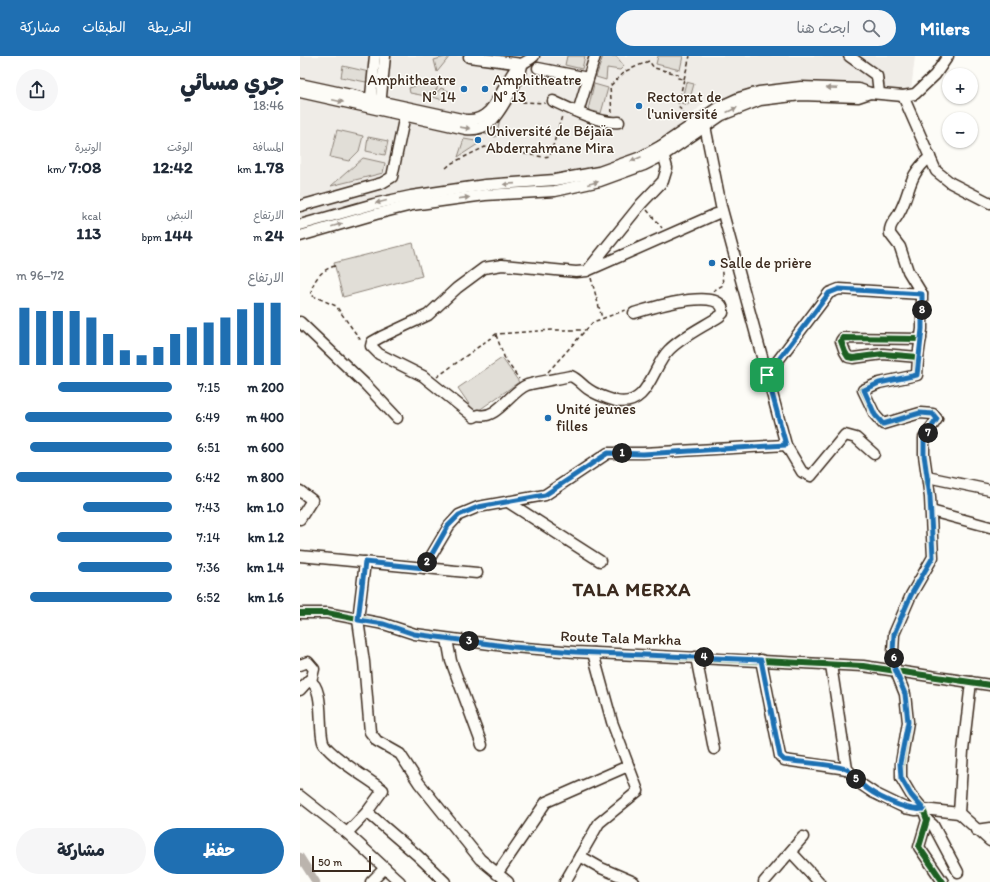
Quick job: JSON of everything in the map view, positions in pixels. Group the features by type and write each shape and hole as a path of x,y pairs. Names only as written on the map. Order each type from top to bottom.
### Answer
{"street":[{"path":"375,56 375,104"},
{"path":"375,104 385,56"},
{"path":"300,84 406,111 466,120 482,118 490,111 514,70 534,56"},
{"path":"578,112 595,56"},
{"path":"849,56 877,76 874,93"},
{"path":"300,225 374,204 411,196 485,185 577,177 620,165 662,150 719,107 759,92 802,86 859,89 874,93 903,96 915,94 926,86 948,56"},
{"path":"469,57 522,64"},
{"path":"538,68 588,78"},
{"path":"300,92 375,104"},
{"path":"300,236 412,205 578,187 622,174 722,115 760,100 801,95 858,97 874,93"},
{"path":"903,96 936,171 951,183 990,203"},
{"path":"553,101 578,112 616,122"},
{"path":"300,206 382,183 392,177 406,111"},
{"path":"705,126 721,206 786,445 802,472 811,476 845,435 856,438 874,454"},
{"path":"587,271 642,204 664,181 667,168 662,150"},
{"path":"930,157 920,165 911,178 898,215 891,224 890,230 890,234 904,256 908,271 922,294 921,339 917,375 879,383 864,390 875,415 883,424 920,413 933,414 937,419 924,438 924,455 931,511 933,557 911,595 894,634 893,652 895,669 905,694 908,722 900,763 901,778 911,795 923,809 927,820 933,825 958,872"},
{"path":"634,313 695,299 711,300 722,305 724,309 720,316 670,348 661,358 647,388 635,398 618,401 598,395 571,376 528,385 519,390 491,414 483,416 478,415 474,417 423,376 379,354 371,346 372,342 381,337 428,315 457,288 484,268 502,265 576,272 587,271 716,214"},
{"path":"767,375 829,293 839,289 922,294"},
{"path":"300,322 366,385 397,418"},
{"path":"918,357 883,354 853,358 848,357 841,341 843,338 921,339"},
{"path":"424,568 448,526 459,515 478,507 545,495 608,453 643,454 786,445"},
{"path":"927,477 990,490"},
{"path":"300,491 312,500 300,519"},
{"path":"508,502 600,561"},
{"path":"931,511 990,527"},
{"path":"300,556 477,573"},
{"path":"365,562 358,620 364,662 370,732 377,741 400,754 419,783 475,853 497,874 508,882"},
{"name":"Route Tala Markha","path":"300,613 327,613 384,624 414,634 513,647 863,666 895,669 990,685"},
{"path":"447,639 451,660 482,745"},
{"path":"565,882 599,823 638,791 612,722 593,652"},
{"path":"696,657 714,749"},
{"path":"761,660 780,756 784,760 847,769"},
{"path":"300,665 308,662 314,669 311,681"},
{"path":"831,665 847,769 862,785 874,793 905,808 959,813 976,830 990,841"},
{"path":"300,690 309,680 311,681"},
{"path":"311,681 319,695 323,742 331,753 383,790 367,812 347,832"},
{"path":"959,813 963,752 971,682"},
{"path":"497,874 546,802 628,766"},
{"path":"300,796 347,832 400,882"},
{"path":"367,812 417,854 445,882"},
{"path":"927,820 919,847 943,882"},
{"path":"976,830 990,828"},
{"path":"764,882 803,837"},
{"path":"791,852 819,882"},
{"path":"580,856 601,868 634,882"},
{"path":"371,882 385,868"}],"path":[{"path":"687,119 678,105 690,56"},
{"path":"616,122 610,86 626,71 649,61 654,68 678,74 677,78 684,79"},
{"path":"514,98 522,102 552,104 553,101"},
{"path":"446,168 452,163 485,147 543,157 550,156 565,107"},
{"path":"642,204 662,228"},
{"path":"335,266 320,272 311,290 311,295 336,306 364,344 371,346"},
{"path":"543,382 543,378 585,330 593,322 602,318 598,300 587,271"},
{"path":"431,382 496,334 553,330 585,330"},
{"path":"496,334 508,365 522,383"}],"shaded area":[{"name":"Université de Béjaïa Abderrahmane Mira","path":"300,56 915,56 911,91 769,82 704,103 681,125 633,155 583,173 489,178 434,187 300,219"},
{"path":"450,56 437,72 434,60"},
{"path":"567,56 585,56 582,69 565,65"},
{"path":"603,56 616,56 624,66 620,70 607,68 606,80 596,77"},
{"path":"658,56 683,56 680,70 656,64"},
{"path":"343,66 369,72 366,82 341,77"},
{"path":"686,82 694,84 688,105 681,103"},
{"path":"424,83 438,87 431,97 410,93 409,88"},
{"path":"594,84 608,88 601,113 588,110"},
{"path":"441,88 451,92 446,101 433,97"},
{"path":"500,119 496,137 481,133"},
{"path":"337,130 363,136 359,151 349,161 330,157"},
{"path":"368,137 388,141 385,155 366,151"},
{"path":"464,139 481,142 458,157"},
{"path":"363,158 385,163 383,173 331,186"},
{"path":"413,243 422,276 343,297 334,263"},
{"path":"502,358 519,382 475,413 458,388"}],"waterway":[{"path":"300,857 316,882"}],"cycle path":[{"path":"921,339 843,338 841,341 848,357 853,358 883,354 918,357 917,375 879,383 863,390 875,415 883,424 920,413 933,414 937,419 924,438 924,455 930,497 933,557 911,595 894,634 893,652 895,669 905,694 908,722 901,763 901,778 911,795 923,809 927,820 919,847 943,882"},
{"path":"300,613 327,613 384,624 415,634 513,647 575,652 863,666 990,685"}],"place":[{"name":"Amphitheatre N° 14","path":"464,89"},
{"name":"Amphitheatre N° 13","path":"485,89"},
{"name":"Rectorat de l'université","path":"639,106"},
{"name":"Université de Béjaïa Abderrahmane Mira","path":"478,140"},
{"name":"Salle de prière","path":"712,263"},
{"name":"Unité jeunes filles","path":"548,418"}],"district":[{"name":"TALA MERXA","path":"632,589"}],"route":[{"path":"839,289 922,294 922,329 917,375 879,383 864,390 875,415 883,424 920,413 933,414 937,419 924,438 924,455 930,497 933,557 911,595 894,634 893,652 895,669 905,694 908,722 900,763 901,778 911,795 923,809 916,810 905,808 874,793 862,785 847,769 784,760 780,756 761,660 575,652 513,647 414,634 384,624 358,620 365,562 424,568 448,526 459,515 478,507 545,495 558,488 599,457 608,453 643,454 786,445 767,375 829,293 839,289"}]}
